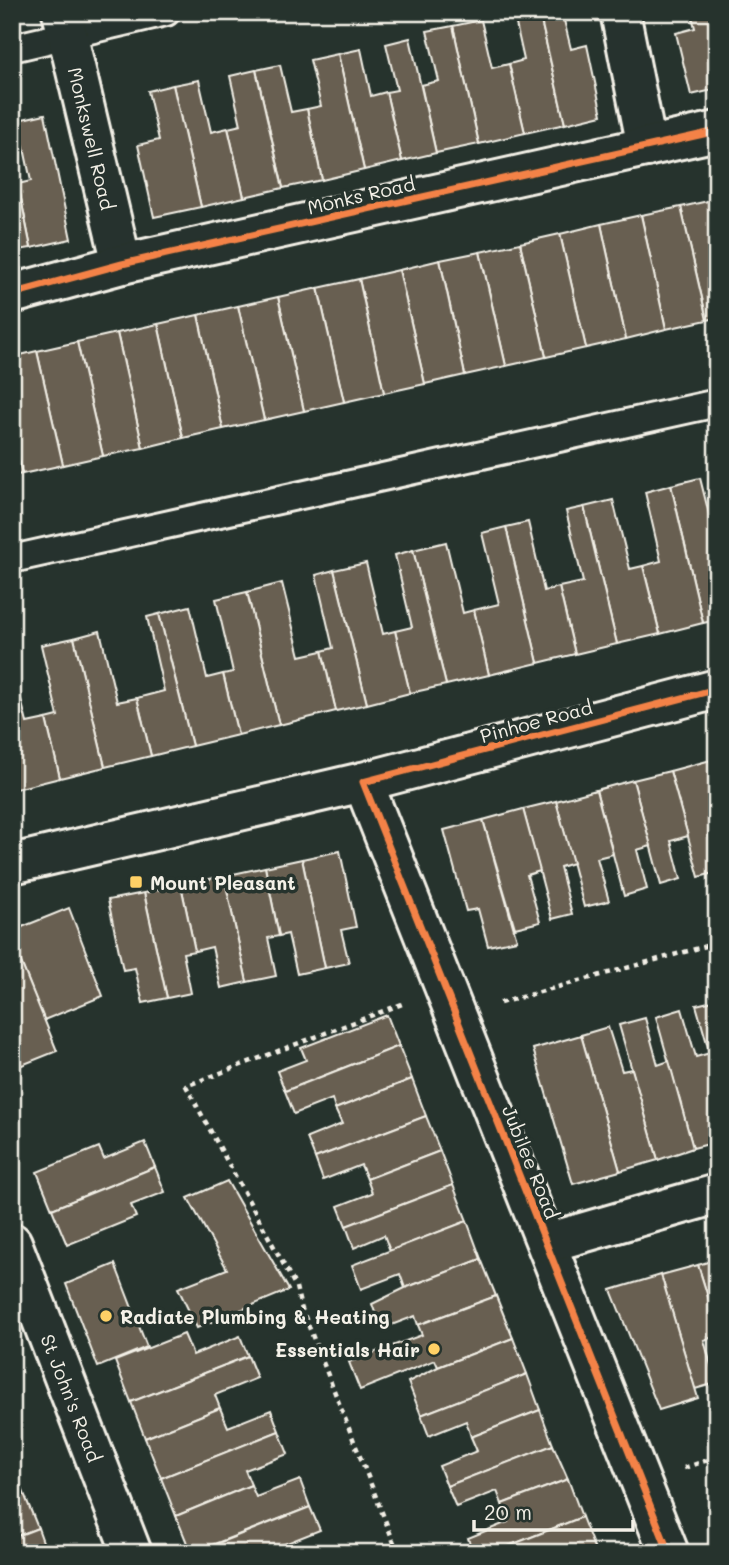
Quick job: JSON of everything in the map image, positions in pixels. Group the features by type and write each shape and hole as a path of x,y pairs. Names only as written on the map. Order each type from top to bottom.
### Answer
{"street":[{"path":"620,12 647,147"},
{"name":"Monkswell Road","path":"65,24 122,264"},
{"name":"Monks Road","path":"12,294 122,264 717,131"},
{"name":"Pinhoe Road","path":"12,864 363,782 717,689"},
{"name":"Jubilee Road","path":"363,782 669,1553"},
{"path":"547,1243 717,1194"},
{"name":"St John's Road","path":"12,1243 132,1553"}],"lane":[{"path":"12,48 65,24 166,12"},
{"path":"12,559 717,403"}],"path":[{"path":"398,1553 300,1304 296,1287 186,1086 450,1001 717,943"}],"building":[{"path":"539,12 565,124 525,133 509,64 524,60 514,15"},
{"path":"539,12 562,12 571,49 587,45 602,115 565,124"},
{"path":"691,12 717,12 717,89 691,95 676,33 695,28"},
{"path":"481,20 492,68 509,64 525,133 479,144 453,26"},
{"path":"453,26 479,144 436,153 421,85 439,81 427,31"},
{"path":"410,38 436,153 402,161 386,92 397,90 386,44"},
{"path":"361,49 371,96 386,92 402,161 364,170 338,54"},
{"path":"338,54 364,170 322,180 307,109 321,106 310,60"},
{"path":"280,65 291,112 307,109 322,180 283,188 256,70"},
{"path":"256,70 283,188 244,197 228,128 241,125 230,76"},
{"path":"199,80 211,132 228,128 244,197 201,207 173,85"},
{"path":"173,85 201,207 154,217 138,145 159,140 148,91"},
{"path":"45,114 71,239 31,248 18,184 31,181 18,120"},
{"path":"18,184 31,248 12,251 12,185"},
{"path":"717,199 717,318 707,320 681,207"},
{"path":"681,207 707,320 666,329 641,215"},
{"path":"641,215 666,329 626,339 601,224"},
{"path":"601,224 626,339 586,348 560,234"},
{"path":"560,234 586,348 546,357 520,243"},
{"path":"520,243 546,357 506,366 480,252"},
{"path":"480,252 506,366 465,375 440,260"},
{"path":"440,260 465,375 425,384 399,270"},
{"path":"399,270 425,384 384,393 359,279"},
{"path":"359,279 384,393 344,402 318,288"},
{"path":"318,288 344,402 304,411 278,297"},
{"path":"278,297 304,411 264,420 238,306"},
{"path":"238,306 264,420 223,429 198,315"},
{"path":"198,315 223,429 183,438 158,324"},
{"path":"158,324 183,438 143,448 117,333"},
{"path":"117,333 143,448 103,456 77,342"},
{"path":"77,342 103,456 63,465 37,351"},
{"path":"37,351 63,465 22,474 12,429 12,357"},
{"path":"12,429 22,474 12,476"},
{"path":"700,478 717,546 717,620 703,623 671,485"},
{"path":"671,485 703,623 660,634 643,566 661,561 645,492"},
{"path":"613,500 630,569 643,566 660,634 617,644 584,507"},
{"path":"584,507 617,644 575,654 559,587 583,582 566,511"},
{"path":"528,522 544,591 559,587 575,654 538,663 506,527"},
{"path":"506,527 538,663 489,675 474,610 499,604 482,533"},
{"path":"446,542 463,613 474,610 489,675 446,685 413,550"},
{"path":"413,550 446,685 410,693 395,631 412,627 395,555"},
{"path":"366,563 383,634 395,631 410,693 367,704 334,570"},
{"path":"334,570 367,704 336,711 322,651 333,648 316,575"},
{"path":"282,583 300,656 322,651 336,711 279,725 247,592"},
{"path":"247,592 279,725 238,735 223,674 233,672 216,599"},
{"path":"190,606 207,678 223,674 238,735 192,746 159,614"},
{"path":"159,614 192,746 151,756 137,698 164,691 147,617"},
{"path":"100,631 117,702 137,698 151,756 105,767 74,638"},
{"path":"74,638 105,767 60,778 46,719 58,716 41,645"},
{"path":"12,663 27,723 46,719 60,778 12,790"},
{"path":"711,760 717,782 717,831 709,833 717,872 699,877 670,771"},
{"path":"670,771 688,836 671,841 681,879 661,885 633,780"},
{"path":"633,780 651,846 637,850 647,889 624,896 596,790"},
{"path":"596,790 613,854 597,858 609,901 584,907 556,801"},
{"path":"556,801 573,863 560,867 572,914 552,919 523,809"},
{"path":"523,809 540,871 527,875 540,922 515,928 483,820"},
{"path":"483,820 517,940 488,946 478,909 466,911 444,830"},
{"path":"340,851 356,927 341,930 349,963 325,968 302,859"},
{"path":"302,859 325,968 297,974 288,934 279,936 265,867"},
{"path":"265,867 279,936 268,938 276,976 247,982 224,876"},
{"path":"224,876 247,982 221,988 212,947 195,951 181,885"},
{"path":"181,885 195,951 183,953 191,993 167,998 144,893"},
{"path":"144,893 167,998 143,1003 135,968 123,970 108,900"},
{"path":"69,908 103,996 44,1020 12,940 12,931"},
{"path":"12,940 57,1051 17,1067 12,1054"},
{"path":"717,1000 717,1078 696,1005"},
{"path":"682,1009 696,1057 710,1053 717,1078 717,1142 693,1148 656,1017"},
{"path":"387,1015 399,1046 285,1091 277,1071 306,1060 301,1048"},
{"path":"645,1018 658,1065 669,1061 693,1148 658,1160 619,1025"},
{"path":"608,1027 622,1071 632,1069 658,1160 620,1171 581,1035"},
{"path":"581,1035 620,1171 573,1184 533,1049"},
{"path":"399,1046 412,1079 335,1109 332,1099 294,1114 285,1091"},
{"path":"412,1079 426,1116 315,1158 307,1138 342,1124 335,1109"},
{"path":"426,1116 440,1151 367,1179 361,1165 323,1180 315,1158"},
{"path":"145,1142 155,1167 52,1209 37,1172 99,1147 104,1159"},
{"path":"440,1151 453,1185 346,1226 338,1206 372,1193 367,1179"},
{"path":"155,1167 165,1192 131,1205 136,1217 67,1245 52,1209"},
{"path":"227,1181 289,1290 197,1328 178,1288 227,1269 188,1198"},
{"path":"453,1185 467,1221 390,1251 384,1235 354,1248 346,1226"},
{"path":"467,1221 481,1259 405,1288 400,1274 361,1289 352,1265"},
{"path":"481,1259 496,1296 418,1325 415,1316 381,1329 372,1304 405,1288"},
{"path":"717,1259 717,1326 698,1265"},
{"name":"Radiate Plumbing & Heating","path":"115,1264 147,1347 98,1367 66,1284"},
{"path":"698,1265 717,1326 717,1336 704,1340 716,1383 695,1389 661,1275"},
{"path":"661,1275 698,1398 659,1410 611,1290"},
{"name":"Essentials Hair","path":"496,1296 513,1338 438,1367 435,1360 360,1390 349,1362 422,1335 418,1325"},
{"path":"184,1334 193,1355 240,1336 248,1356 131,1402 115,1361"},
{"path":"513,1338 527,1374 421,1415 408,1382 438,1367"},
{"path":"248,1356 257,1378 215,1395 220,1408 145,1438 131,1402"},
{"path":"527,1374 540,1410 471,1437 466,1421 429,1436 421,1415"},
{"path":"220,1408 228,1427 271,1410 279,1431 161,1478 145,1438"},
{"path":"540,1410 553,1445 447,1486 439,1466 477,1451 471,1437"},
{"path":"279,1431 288,1454 245,1470 251,1485 176,1516 161,1478"},
{"path":"553,1445 568,1479 502,1504 497,1491 456,1507 447,1486"},
{"path":"12,1463 21,1486 12,1489"},
{"path":"568,1479 582,1517 491,1553 473,1553 468,1538 508,1522 502,1504"},
{"path":"300,1480 310,1507 191,1553 176,1516 251,1485 256,1497"},
{"path":"21,1486 38,1528 12,1538 12,1489"},
{"path":"310,1507 320,1530 274,1548 276,1553 193,1553"},
{"path":"582,1517 596,1553 491,1553"},
{"path":"38,1528 47,1553 12,1553 12,1538"}],"cycle path":[{"path":"12,294 122,264 717,131"},
{"path":"669,1553 363,782 717,689"}],"place":[{"name":"Mount Pleasant","path":"136,882"},
{"name":"Radiate Plumbing & Heating","path":"106,1316"},
{"name":"Essentials Hair","path":"434,1349"}]}
